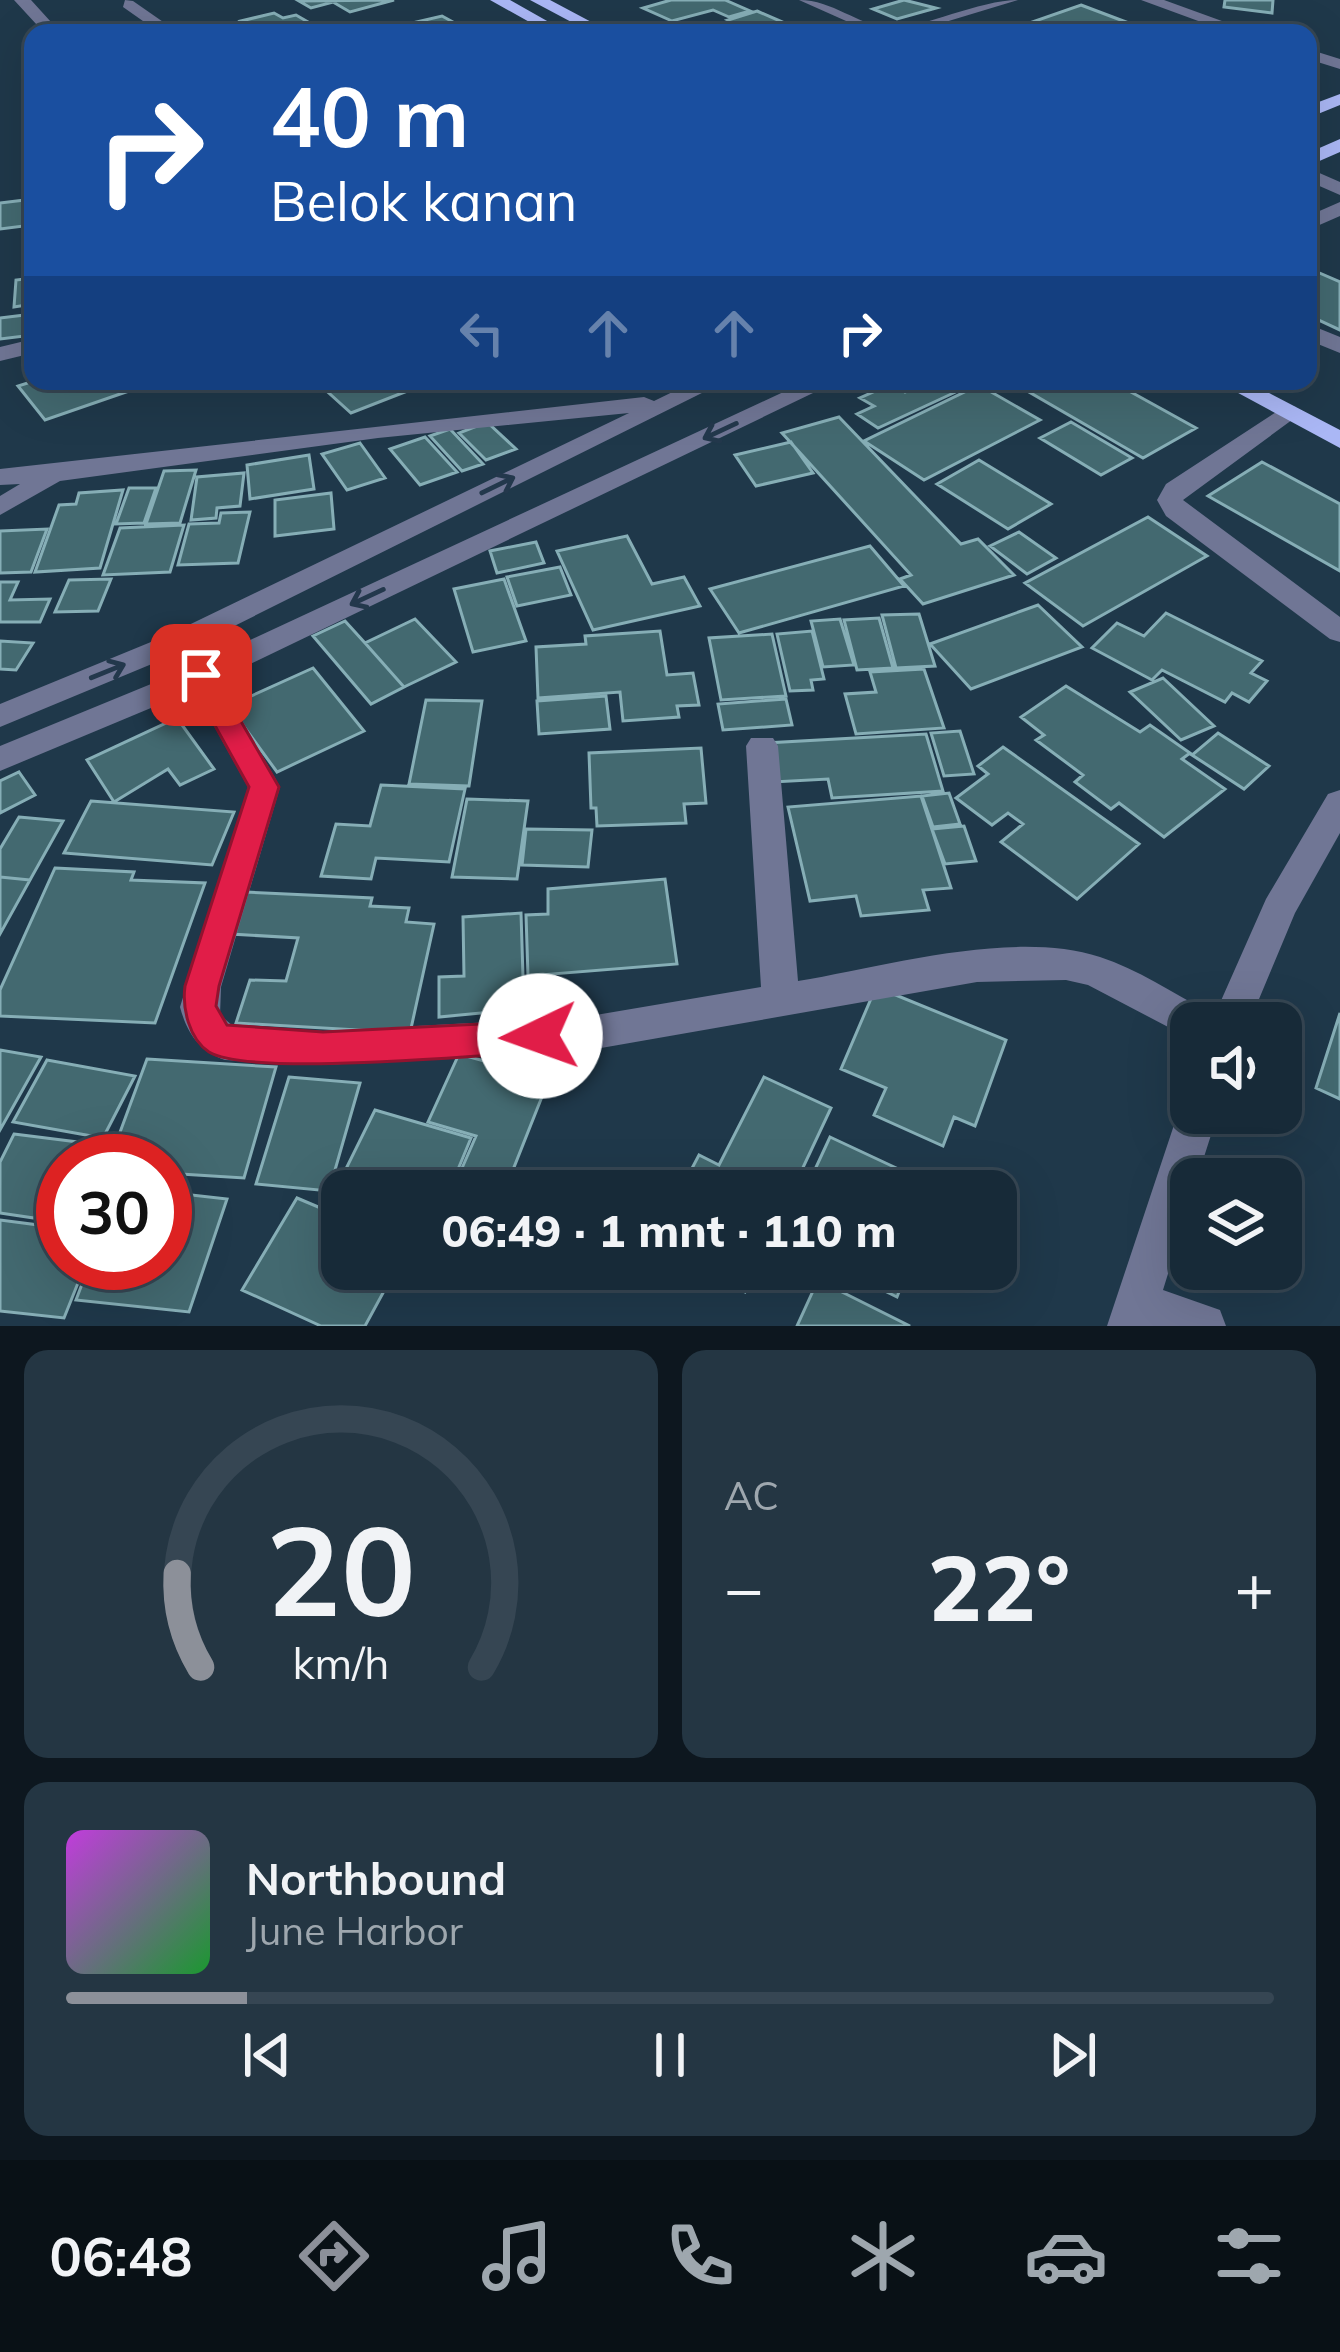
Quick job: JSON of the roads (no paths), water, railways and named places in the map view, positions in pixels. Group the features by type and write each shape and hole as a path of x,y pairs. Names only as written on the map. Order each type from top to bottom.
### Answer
{"main road":[{"path":"498,0 544,24"},
{"path":"538,0 586,24"},
{"path":"1245,390 1340,440"},
{"path":"1288,390 1340,417"}],"street":[{"path":"22,0 43,22"},
{"path":"145,0 128,4 158,24"},
{"path":"807,0 867,24"},
{"path":"922,24 1010,0"},
{"path":"1149,0 1220,24"},
{"path":"0,716 178,642 691,390"},
{"path":"0,759 201,675 807,390"},
{"path":"0,477 668,402"},
{"path":"1287,412 1175,490 1170,500 1175,510 1340,632"},
{"path":"0,507 56,474"},
{"path":"201,675 264,787 202,986 199,1007 204,1024 225,1043 323,1048 584,1034 976,966 1066,964 1096,971 1170,1010"},
{"path":"762,746 781,1000"},
{"path":"1239,1002 1279,909 1340,803"},
{"path":"1191,1134 1133,1314 1204,1326"}]}
